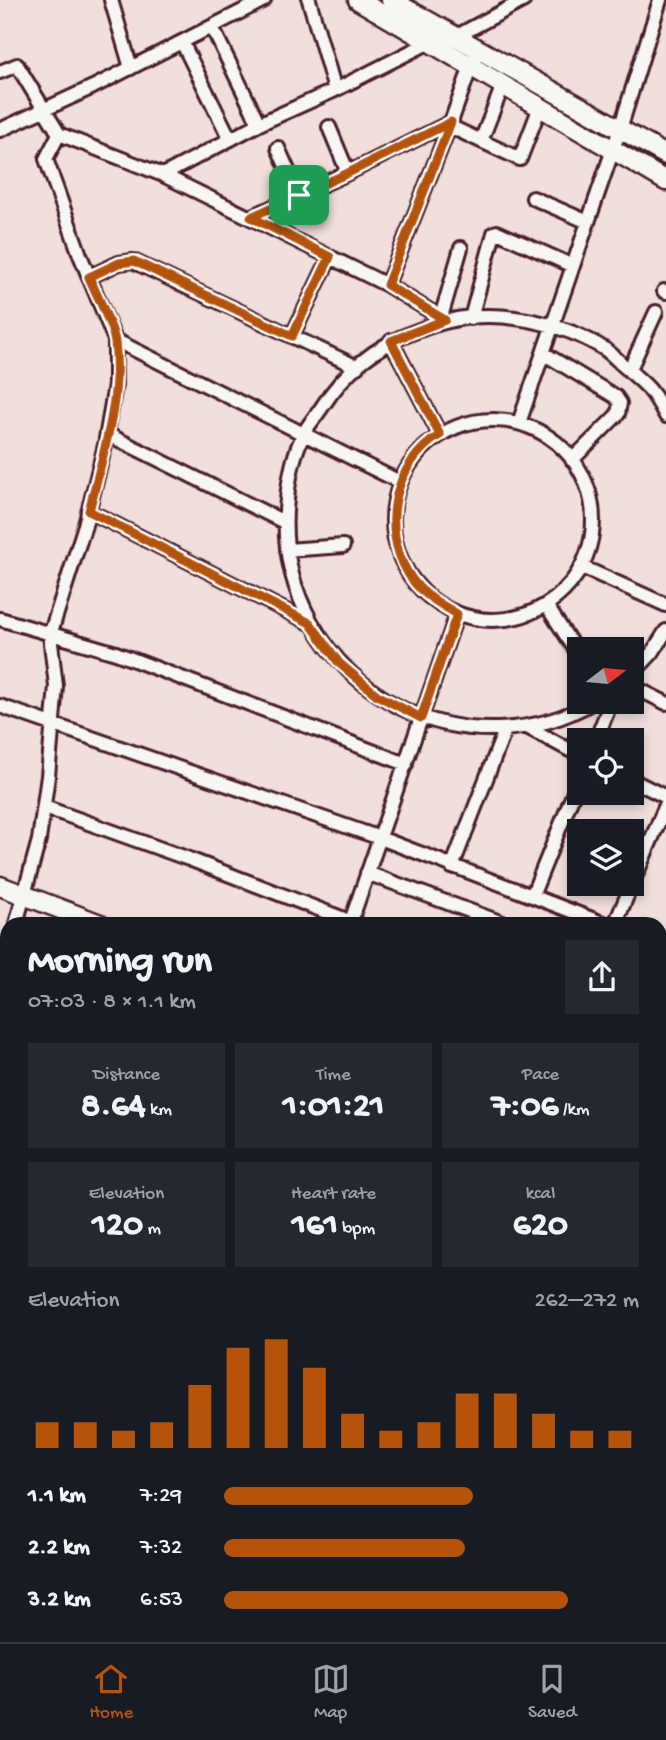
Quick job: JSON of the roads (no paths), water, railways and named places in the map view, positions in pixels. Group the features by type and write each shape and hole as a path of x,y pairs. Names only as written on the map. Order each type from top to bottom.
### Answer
{"street":[{"path":"111,0 131,68"},
{"path":"0,130 131,68 264,0"},
{"path":"309,0 335,90"},
{"path":"358,0 666,181"},
{"path":"391,0 666,155"},
{"path":"495,0 500,13"},
{"path":"455,37 524,0"},
{"path":"519,423 620,129 660,0"},
{"path":"212,27 258,124"},
{"path":"182,42 230,139"},
{"path":"163,175 258,124 335,90 430,42"},
{"path":"387,285 477,49"},
{"path":"0,72 17,65 59,134 129,160 251,217 387,285 443,318"},
{"path":"481,141 503,85"},
{"path":"450,124 521,159 540,107"},
{"path":"251,217 450,124"},
{"path":"329,127 348,173"},
{"path":"18,917 39,841 44,807 56,686 50,635 89,511 115,385 115,340 46,159 59,134"},
{"path":"278,148 299,195"},
{"path":"533,198 588,222"},
{"path":"471,317 494,233 573,265"},
{"path":"443,318 461,248"},
{"path":"292,336 330,257"},
{"path":"89,277 119,263 134,261 357,367"},
{"path":"629,371 656,312"},
{"path":"571,714 527,727 506,730 463,728 421,718 377,695 339,663 310,623 296,591 286,550 284,522 289,477 304,434 338,382 391,341 443,318 499,315 553,324 605,350 649,388 666,416"},
{"path":"115,340 400,482"},
{"path":"391,341 440,435"},
{"path":"543,353 620,402 618,414 572,460"},
{"path":"491,419 519,423 546,435 572,460 584,480 592,509 591,538 582,566 565,590 546,605 515,618 486,620 457,614 430,598 408,574 396,545 393,513 400,482 415,457 440,435 462,424 491,419"},
{"path":"107,434 284,522"},
{"path":"89,511 310,623"},
{"path":"286,550 343,546"},
{"path":"582,566 666,605"},
{"path":"546,605 568,637"},
{"path":"354,917 457,614"},
{"path":"0,619 116,653 405,764"},
{"path":"644,661 666,631"},
{"path":"644,692 666,703"},
{"path":"0,706 380,838 587,917"},
{"path":"527,727 567,749"},
{"path":"452,867 506,730"},
{"path":"644,786 666,797"},
{"path":"532,896 569,805"},
{"path":"618,917 666,805"},
{"path":"44,807 189,859 337,917"},
{"path":"367,873 486,917"},
{"path":"0,887 81,917"}]}
